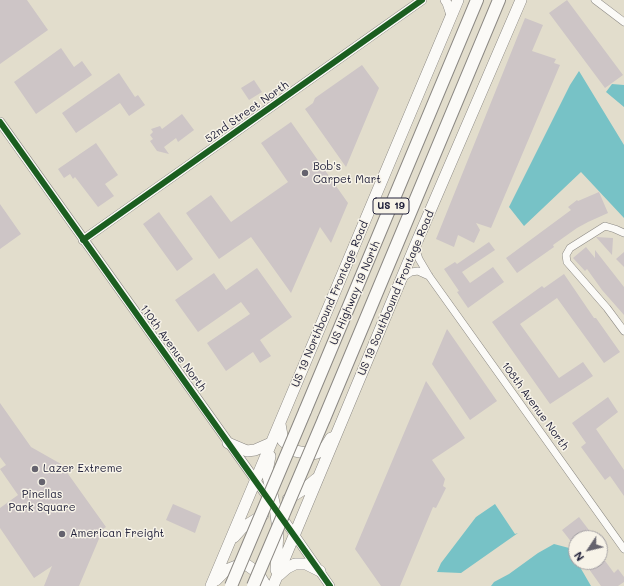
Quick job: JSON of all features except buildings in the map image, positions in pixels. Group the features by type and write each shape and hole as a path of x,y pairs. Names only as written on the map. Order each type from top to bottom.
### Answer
{"highway":[{"name":"US Highway 19 North","path":"231,586 477,0"},
{"name":"US Highway 19 North","path":"253,586 499,0"}],"main road":[{"name":"US 19 Northbound Frontage Road","path":"212,585 255,479 272,443 458,0"},
{"name":"US 19 Southbound Frontage Road","path":"274,582 415,246 521,0"},
{"path":"280,424 283,441 295,451 310,454 317,453 326,446 339,428"},
{"path":"228,443 247,451 256,450 272,443"},
{"path":"272,443 267,472 275,507 278,530 274,582"},
{"path":"231,540 242,528 304,489 319,477"},
{"path":"274,582 287,568 295,564 306,564 320,572"},
{"path":"212,585 226,570 236,566 247,565 258,573 266,586"}],"street":[{"name":"52nd Street North","path":"83,240 422,0"},
{"path":"445,0 451,15"},
{"path":"595,0 624,22"},
{"name":"110th Avenue North","path":"0,122 330,586"},
{"path":"624,233 615,228 605,226 570,248 566,255 567,262 607,308 624,331"},
{"name":"108th Avenue North","path":"415,246 419,259 429,276 624,549"},
{"path":"402,278 411,272 418,271 429,276"}],"water":[{"path":"579,71 624,145 624,218 581,172 524,226 509,207 570,85"},
{"path":"612,84 624,85 624,107 606,92"},
{"path":"495,504 515,534 518,533 461,573 437,572 441,563 476,517"},
{"path":"554,544 568,548 568,570 582,570 591,586 491,586 494,582 509,574 538,553"}],"cycle path":[{"path":"83,240 422,0"},
{"path":"0,122 330,586"}],"place":[{"name":"Bob's Carpet Mart","path":"305,173"},
{"name":"Lazer Extreme","path":"35,469"},
{"name":"Pinellas Park Square","path":"42,482"},
{"name":"American Freight","path":"62,534"}]}
